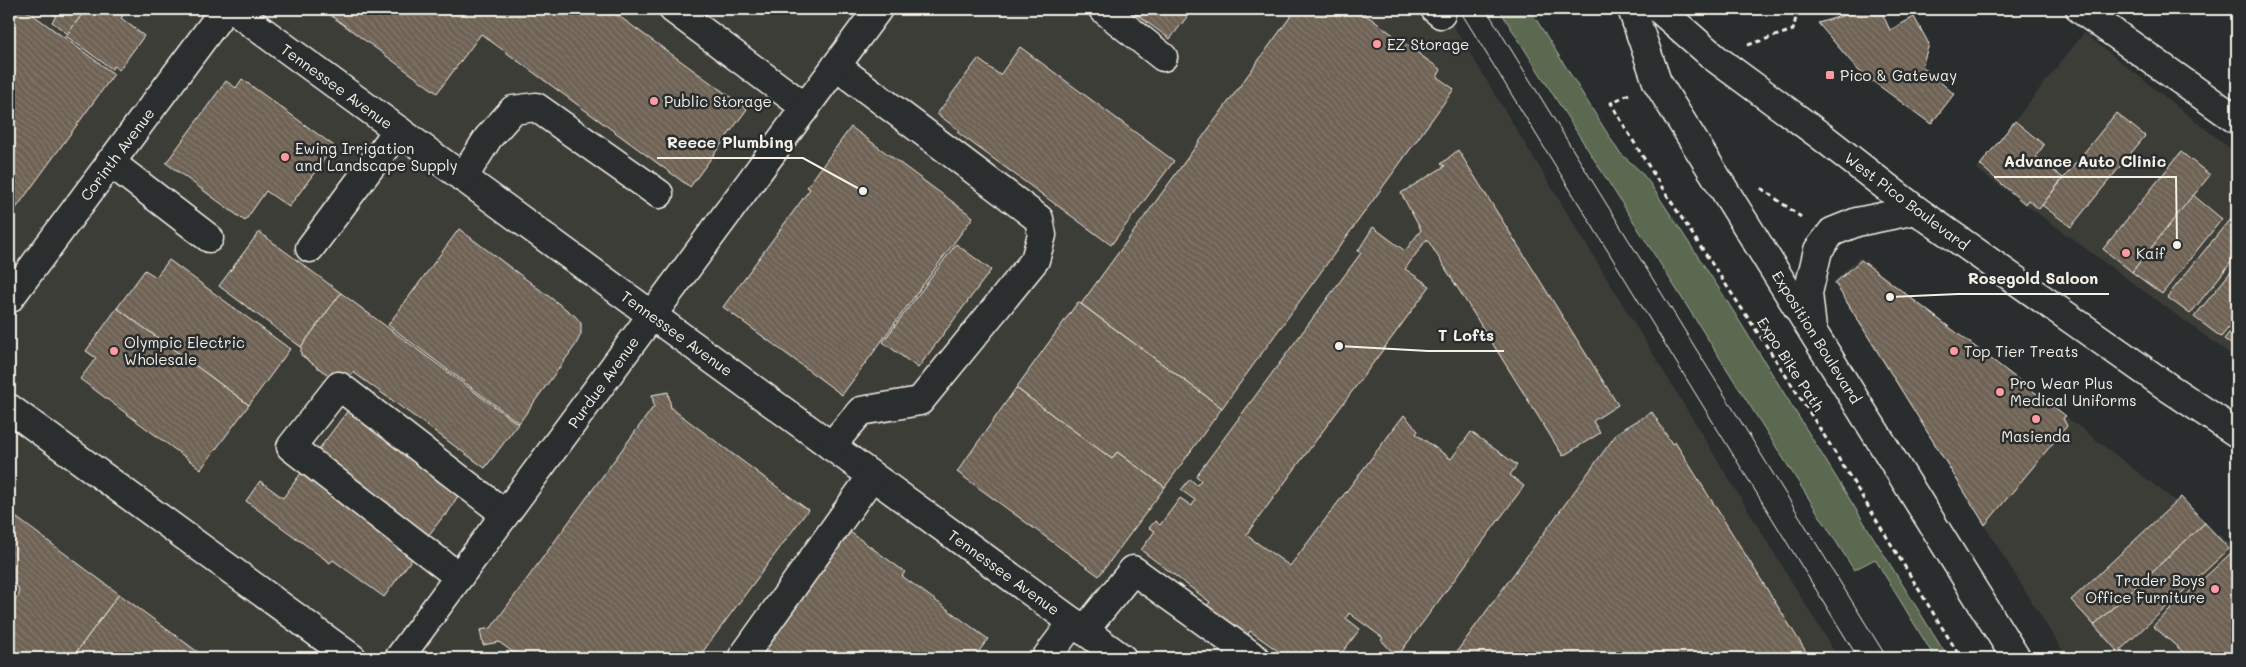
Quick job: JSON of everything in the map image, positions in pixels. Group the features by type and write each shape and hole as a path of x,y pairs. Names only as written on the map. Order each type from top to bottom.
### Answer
{"street":[{"name":"Corinth Avenue","path":"9,299 225,9"},
{"name":"Tennessee Avenue","path":"232,9 1122,658"},
{"path":"673,9 806,108"},
{"name":"Purdue Avenue","path":"399,658 878,9"},
{"path":"1103,9 1163,57"},
{"name":"Exposition Boulevard","path":"1632,9 1657,82 2016,658"},
{"name":"West Pico Boulevard","path":"1659,9 1715,58 1821,136 1916,210 2169,388 2237,433"},
{"path":"2080,9 2237,120"},
{"path":"831,446 861,410 920,401 1035,260 1042,236 1039,219 836,66"},
{"path":"463,178 488,138 513,110 536,106 659,194"},
{"path":"310,248 398,130"},
{"path":"110,162 209,238"},
{"path":"1812,329 1808,293 1818,250 1832,232 1856,222 1916,210"},
{"path":"459,577 291,448 339,386 505,514"},
{"path":"9,408 352,658"},
{"path":"742,658 872,476"},
{"path":"1046,658 1133,570 1255,658"}],"path":[{"path":"1785,32 1793,30 1798,9"},
{"name":"Expo Bike Path","path":"1631,94 1611,103 1622,124 1687,228 1789,380 1961,658"},
{"path":"1758,186 1801,217"}],"shaded area":[{"path":"9,9 1443,9 1838,658 9,658"},
{"path":"2084,33 2237,154 2237,359 1977,169"},
{"path":"1860,257 2237,549 2237,658 2067,658 1833,282"}],"green space":[{"path":"1499,9 1525,9 1534,16 1619,152 1649,182 1722,293 1948,658 1935,658 1875,559 1854,570"}],"building":[{"path":"9,9 25,9 114,74 9,218"},
{"path":"45,9 86,9 68,34 52,22 56,16"},
{"path":"86,9 128,9 121,18 144,36 119,70 114,66 112,69 66,36"},
{"name":"Public Storage","path":"322,9 609,9 747,109 690,187 481,34 437,93"},
{"path":"991,9 1001,9 997,14"},
{"path":"1129,9 1193,9 1170,39"},
{"path":"1296,9 1358,9 1441,70 1437,77 1454,89 1222,408 1081,304"},
{"path":"1865,9 1880,9 1890,30 1914,17 1929,44 1922,66 1954,94 1931,124 1859,71 1818,23"},
{"path":"1020,47 1174,161 1111,245 957,132 959,130 937,114 978,59 1000,75"},
{"path":"242,79 334,146 289,207 266,191 245,221 166,163 226,81 236,88"},
{"path":"2116,113 2145,136 2071,227 2042,205"},
{"path":"2015,121 2044,145 2036,156 2063,178 2039,209 2028,200 2025,204 1980,165"},
{"path":"851,127 973,217 842,395 723,307 810,189 807,187"},
{"path":"1458,150 1618,405 1593,421 1600,433 1563,456 1427,239 1405,269 1430,286 1246,535 1290,566 1404,415 1418,431 1416,434 1451,459 1471,432 1517,465 1510,475 1524,486 1397,657 1381,640 1383,638 1349,613 1346,618 1360,629 1338,658 1288,658 1250,631 1246,638 1205,608 1210,602 1141,550 1155,531 1149,528 1155,521 1160,525 1180,498 1192,506 1195,500 1181,490 1190,479 1197,485 1201,480 1196,476 1361,253 1358,251 1373,227 1405,251 1421,230 1401,193 1445,166 1441,164"},
{"path":"2181,152 2210,175 2132,272 2103,249"},
{"path":"2193,195 2222,219 2162,294 2132,272"},
{"path":"2230,219 2237,225 2237,255 2190,314 2167,297"},
{"path":"459,229 575,316 581,323 581,334 575,346 519,423 388,325"},
{"path":"259,232 341,293 301,347 219,286"},
{"path":"956,244 991,270 918,368 883,342"},
{"path":"169,260 290,349 249,405 117,308 145,270 156,277"},
{"path":"1861,260 2066,416 2063,418 2067,426 1985,525 1835,283"},
{"path":"2234,268 2237,271 2237,300 2235,303 2237,305 2237,317 2221,337 2194,317"},
{"path":"341,293 518,424 485,468 353,372 343,386 301,355 301,347"},
{"path":"1078,302 1222,408 1165,487 1117,452 1112,459 1016,388"},
{"path":"117,308 249,405 201,469 80,379 96,358 86,351"},
{"path":"2237,323 2237,349 2224,339"},
{"path":"1016,388 1112,459 1117,452 1165,487 1099,576 957,472"},
{"path":"668,392 671,408 808,510 698,658 521,658 499,642 483,645 480,630 491,628 654,406 652,395"},
{"path":"349,409 460,492 446,516 445,514 428,536 316,453"},
{"path":"1652,412 1672,444 1675,442 1810,658 1452,658 1618,432"},
{"path":"304,469 417,552 384,597 333,560 330,563 246,501 260,481 283,498"},
{"path":"2181,497 2205,523 2094,625 2071,600"},
{"path":"9,512 119,594 72,658 9,658 9,609 19,595 18,587 9,581"},
{"path":"2205,523 2229,549 2118,652 2094,625"},
{"path":"850,532 905,572 902,576 988,639 974,658 755,658"},
{"name":"Trader Boys Office Furniture","path":"2233,551 2237,554 2237,658 2190,658 2153,626"},
{"path":"119,594 206,658 72,658"}],"tram line":[{"path":"1459,9 1858,658"},
{"path":"1486,9 1887,658"}],"place":[{"name":"EZ Storage","path":"1377,44"},
{"name":"Pico & Gateway","path":"1830,75"},
{"name":"Public Storage","path":"654,101"},
{"name":"Ewing Irrigation and Landscape Supply","path":"285,157"},
{"name":"Reece Plumbing","path":"863,191"},
{"name":"Advance Auto Clinic","path":"2177,245"},
{"name":"Kaif","path":"2126,253"},
{"name":"Rosegold Saloon","path":"1890,297"},
{"name":"T Lofts","path":"1339,346"},
{"name":"Olympic Electric Wholesale","path":"114,351"},
{"name":"Top Tier Treats","path":"1954,351"},
{"name":"Pro Wear Plus Medical Uniforms","path":"2000,392"},
{"name":"Masienda","path":"2036,419"},
{"name":"Trader Boys Office Furniture","path":"2215,589"}]}
